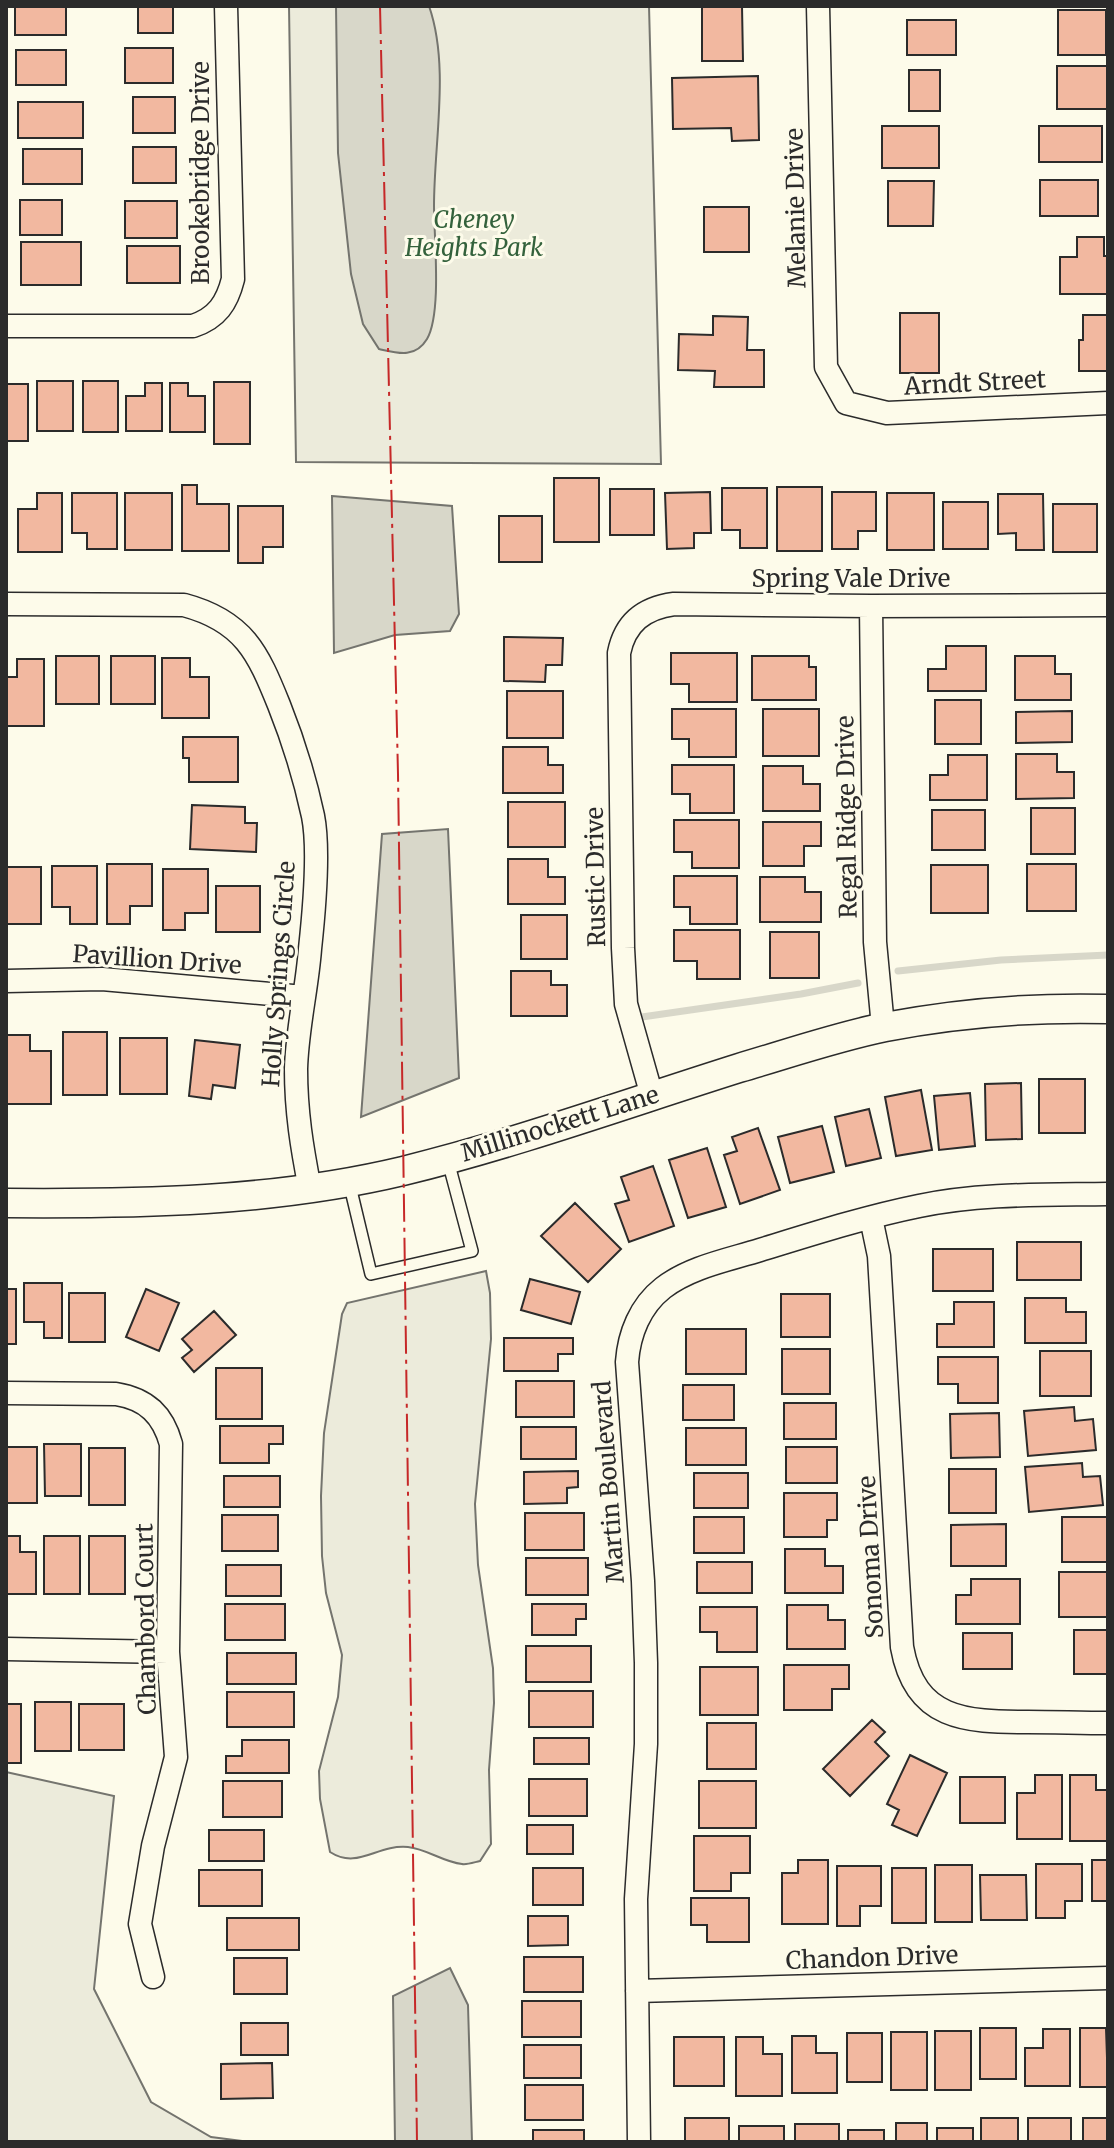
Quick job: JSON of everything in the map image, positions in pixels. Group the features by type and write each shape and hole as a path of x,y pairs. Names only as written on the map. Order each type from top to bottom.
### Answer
{"street":[{"name":"Brookebridge Drive","path":"6,326 193,326 204,322 223,306 233,279 226,6"},
{"name":"Melanie Drive","path":"818,6 826,367 846,403"},
{"name":"Arndt Street","path":"846,403 887,413 1108,403"},
{"name":"Holly Springs Circle","path":"6,604 184,605 220,620 251,645 261,661 287,725 313,818 315,882 296,1066 296,1119 310,1189"},
{"name":"Spring Vale Drive","path":"619,653 628,628 637,618 660,606 674,604 1108,605"},
{"name":"Regal Ridge Drive","path":"871,606 875,942 883,1027"},
{"name":"Rustic Drive","path":"619,653 626,1004 652,1096"},
{"name":"Pavillion Drive","path":"6,981 102,979 304,997"},
{"name":"Millinockett Lane","path":"6,1203 142,1204 310,1189 447,1159 518,1139 792,1052 883,1027 1036,1008 1108,1009"},
{"name":"Martin Boulevard","path":"639,2142 636,1899 646,1744 646,1663 643,1581 628,1408 628,1343 646,1307 664,1287 702,1268 920,1206 1002,1196 1108,1194"},
{"name":"Sonoma Drive","path":"871,1218 879,1256 902,1647 911,1680 923,1696 936,1706 954,1716 981,1722 1108,1723"},
{"name":"Chambord Court","path":"6,1393 116,1394 131,1397 144,1403 162,1420 171,1444 168,1652 176,1757 153,1846 140,1924 153,1977"},
{"path":"6,1649 168,1652"},
{"name":"Chandon Drive","path":"637,1991 1108,1978"}],"lane":[{"path":"348,1182 371,1274 472,1251 447,1159"}],"green space":[{"name":"Cheney Heights Park","path":"289,6 649,6 661,464 296,462"},
{"path":"486,1271 491,1339 475,1504 478,1565 493,1668 489,1770 491,1844 480,1861 466,1864 408,1847 387,1849 359,1858 340,1857 330,1852 320,1799 319,1771 338,1697 342,1655 326,1593 321,1496 324,1433 342,1314 347,1303"},
{"path":"6,1772 114,1796 94,1989 151,2102 211,2137 250,2142 6,2142"}],"shaded area":[{"path":"336,6 429,6 435,29 440,79 434,206 436,294 432,327 427,339 411,352 379,349 363,324 351,274 338,153"},
{"path":"332,496 452,506 459,614 450,631 395,635 334,653"},
{"path":"448,829 459,1078 361,1117 382,834"},
{"path":"450,1968 468,2005 472,2142 395,2142 393,1996"}],"building":[{"path":"15,6 66,6 66,35 15,35"},
{"path":"138,6 173,6 173,33 138,33"},
{"path":"702,6 742,6 743,61 702,61"},
{"path":"1058,10 1106,10 1106,55 1058,55"},
{"path":"907,20 956,20 956,55 907,55"},
{"path":"125,48 173,48 173,83 125,83"},
{"path":"16,50 66,50 66,85 16,85"},
{"path":"1057,66 1108,66 1108,109 1057,109"},
{"path":"909,70 940,70 940,111 909,111"},
{"path":"758,76 759,140 732,141 731,128 673,129 672,78"},
{"path":"133,97 175,97 175,133 133,133"},
{"path":"18,102 83,102 83,138 18,138"},
{"path":"882,126 939,126 939,168 882,168"},
{"path":"1039,126 1102,126 1102,162 1039,162"},
{"path":"133,147 176,147 176,183 133,183"},
{"path":"23,149 82,149 82,184 23,184"},
{"path":"1040,180 1098,180 1098,216 1040,216"},
{"path":"888,181 934,181 933,226 888,226"},
{"path":"20,200 62,200 62,235 20,235"},
{"path":"125,201 177,201 177,238 125,238"},
{"path":"704,207 749,207 749,252 704,252"},
{"path":"1077,237 1104,237 1104,256 1108,256 1108,294 1060,294 1060,257 1077,257"},
{"path":"21,242 81,242 81,285 21,285"},
{"path":"127,246 180,246 180,283 127,283"},
{"path":"900,313 939,313 939,373 900,373"},
{"path":"1083,315 1108,315 1108,371 1079,371"},
{"path":"713,316 748,317 747,350 764,350 764,387 714,387 715,371 678,370 679,334 713,335"},
{"path":"37,381 73,381 73,431 37,431"},
{"path":"83,381 118,381 118,432 83,432"},
{"path":"214,382 250,382 250,444 214,444"},
{"path":"145,383 162,383 162,431 126,431 126,396 145,396"},
{"path":"170,383 188,383 188,396 205,396 205,432 170,432"},
{"path":"6,384 28,384 28,441 6,441"},
{"path":"554,478 599,478 599,542 554,542"},
{"path":"182,485 197,485 197,504 229,504 229,551 182,551"},
{"path":"777,487 822,487 822,551 777,551"},
{"path":"722,488 767,488 767,548 740,548 740,530 722,530"},
{"path":"610,489 654,489 654,535 610,535"},
{"path":"710,492 711,533 694,533 694,548 667,549 665,493"},
{"path":"832,492 876,492 876,531 858,531 858,549 832,549"},
{"path":"37,493 62,493 62,552 18,552 18,509 37,509"},
{"path":"72,493 117,493 117,549 87,549 87,533 72,533"},
{"path":"125,493 172,493 172,550 125,550"},
{"path":"887,493 934,493 934,550 887,550"},
{"path":"998,494 1043,494 1044,550 1016,550 1016,533 998,534"},
{"path":"943,502 988,502 988,549 943,549"},
{"path":"1053,504 1097,504 1097,552 1053,552"},
{"path":"238,506 283,506 283,547 263,547 263,563 238,563"},
{"path":"499,516 542,516 542,562 499,562"},
{"path":"504,637 563,638 562,665 546,665 545,682 504,681"},
{"path":"946,646 986,646 986,691 928,691 928,669 946,669"},
{"path":"671,653 737,653 737,702 689,702 689,684 671,684"},
{"path":"56,656 99,656 99,704 56,704"},
{"path":"111,656 155,656 155,704 111,704"},
{"path":"752,656 809,656 809,667 816,667 816,700 752,700"},
{"path":"1015,656 1055,656 1055,674 1071,674 1071,700 1015,700"},
{"path":"162,658 190,658 190,677 209,677 209,718 162,718"},
{"path":"17,659 44,659 44,726 6,726 6,677 17,677"},
{"path":"507,691 563,691 563,738 507,738"},
{"path":"935,700 981,700 981,744 935,744"},
{"path":"672,709 736,709 736,757 689,757 689,739 672,739"},
{"path":"763,709 819,709 819,756 763,756"},
{"path":"1072,711 1072,742 1016,743 1016,712"},
{"path":"183,737 238,737 238,782 189,782 189,758 183,758"},
{"path":"503,747 548,747 548,765 563,765 563,793 503,793"},
{"path":"1016,754 1057,754 1057,772 1074,772 1074,798 1016,799"},
{"path":"948,755 987,755 987,800 930,800 930,775 948,775"},
{"path":"672,765 734,765 734,813 690,813 690,794 672,794"},
{"path":"763,766 803,766 803,784 820,784 820,811 763,811"},
{"path":"508,802 565,802 565,847 508,847"},
{"path":"192,805 245,807 245,823 257,823 256,852 190,849"},
{"path":"1031,808 1075,808 1075,854 1031,854"},
{"path":"932,810 985,810 985,850 932,850"},
{"path":"674,820 739,820 739,868 692,868 692,852 674,852"},
{"path":"763,822 821,822 821,846 804,846 804,866 763,866"},
{"path":"508,859 548,859 548,877 565,877 565,904 508,904"},
{"path":"107,864 152,864 152,906 130,906 130,924 107,924"},
{"path":"1027,864 1076,864 1076,911 1027,911"},
{"path":"931,865 988,865 988,913 931,913"},
{"path":"52,866 97,866 97,924 70,924 70,907 52,907"},
{"path":"6,867 41,867 41,924 6,924"},
{"path":"163,869 208,869 208,913 185,913 185,930 163,930"},
{"path":"674,876 737,876 737,924 690,924 690,907 674,907"},
{"path":"760,877 805,877 805,892 821,892 821,922 760,922"},
{"path":"216,886 260,886 260,932 216,932"},
{"path":"521,915 567,915 567,959 521,959"},
{"path":"674,930 740,930 740,979 697,979 697,961 674,961"},
{"path":"770,932 819,932 819,978 770,978"},
{"path":"511,971 551,971 551,985 567,985 567,1016 511,1016"},
{"path":"63,1032 107,1032 107,1095 63,1095"},
{"path":"6,1035 30,1035 30,1051 51,1051 51,1104 6,1104"},
{"path":"120,1038 167,1038 167,1094 120,1094"},
{"path":"195,1040 240,1045 235,1088 213,1085 211,1099 189,1096"},
{"path":"1039,1079 1085,1079 1085,1133 1039,1133"},
{"path":"1021,1083 1022,1139 986,1140 985,1084"},
{"path":"921,1090 932,1150 896,1156 885,1097"},
{"path":"970,1093 975,1146 939,1150 934,1096"},
{"path":"869,1109 881,1158 846,1166 835,1117"},
{"path":"822,1126 834,1172 790,1183 778,1137"},
{"path":"758,1128 780,1190 740,1204 724,1155 737,1151 732,1137"},
{"path":"707,1148 726,1207 688,1218 669,1160"},
{"path":"653,1166 674,1226 629,1242 615,1204 629,1200 621,1177"},
{"path":"575,1203 621,1249 588,1282 541,1236"},
{"path":"1017,1242 1081,1242 1081,1280 1017,1280"},
{"path":"933,1249 993,1249 993,1291 933,1291"},
{"path":"530,1279 580,1292 571,1324 521,1310"},
{"path":"24,1283 62,1283 62,1338 44,1338 44,1322 24,1322"},
{"path":"6,1289 16,1289 16,1344 6,1344"},
{"path":"146,1289 179,1303 159,1351 126,1337"},
{"path":"69,1293 105,1293 105,1342 69,1342"},
{"path":"781,1294 830,1294 830,1337 781,1337"},
{"path":"1025,1298 1066,1298 1066,1312 1086,1312 1086,1343 1025,1343"},
{"path":"954,1302 994,1302 994,1347 937,1347 937,1324 954,1324"},
{"path":"214,1311 236,1335 194,1372 182,1358 192,1350 182,1339"},
{"path":"686,1329 746,1329 746,1374 686,1374"},
{"path":"504,1338 573,1338 573,1354 558,1354 558,1371 504,1371"},
{"path":"782,1349 830,1349 830,1394 782,1394"},
{"path":"1040,1351 1091,1351 1091,1396 1040,1396"},
{"path":"938,1357 998,1357 998,1403 958,1403 958,1384 938,1384"},
{"path":"216,1368 262,1368 262,1419 216,1419"},
{"path":"516,1381 574,1381 574,1417 516,1417"},
{"path":"683,1385 734,1385 734,1420 683,1420"},
{"path":"784,1403 836,1403 836,1439 784,1439"},
{"path":"1074,1407 1075,1421 1093,1419 1096,1450 1028,1456 1024,1411"},
{"path":"999,1413 1000,1457 951,1458 950,1414"},
{"path":"220,1426 283,1426 283,1444 269,1444 269,1463 220,1463"},
{"path":"521,1427 576,1427 576,1459 521,1459"},
{"path":"686,1428 746,1428 746,1465 686,1465"},
{"path":"44,1444 81,1444 81,1496 45,1496"},
{"path":"6,1447 37,1447 37,1503 6,1503"},
{"path":"786,1447 837,1447 837,1483 786,1483"},
{"path":"89,1448 125,1448 125,1505 89,1505"},
{"path":"1082,1463 1083,1477 1100,1476 1103,1505 1029,1512 1025,1467"},
{"path":"949,1469 996,1469 996,1513 949,1513"},
{"path":"578,1471 578,1487 567,1488 567,1503 524,1504 524,1472"},
{"path":"694,1473 748,1473 748,1508 694,1508"},
{"path":"224,1476 280,1476 280,1507 224,1507"},
{"path":"784,1493 837,1493 837,1520 827,1520 827,1537 784,1537"},
{"path":"525,1513 584,1513 584,1550 525,1550"},
{"path":"222,1515 278,1515 278,1551 222,1551"},
{"path":"694,1517 744,1517 744,1553 694,1553"},
{"path":"1062,1517 1108,1517 1108,1562 1062,1562"},
{"path":"1006,1524 1006,1566 951,1566 951,1525"},
{"path":"6,1536 20,1536 20,1552 36,1552 36,1594 6,1594"},
{"path":"44,1536 80,1536 80,1594 44,1594"},
{"path":"89,1536 125,1536 125,1594 89,1594"},
{"path":"785,1549 825,1549 825,1566 843,1566 843,1593 785,1593"},
{"path":"526,1558 588,1558 588,1595 526,1595"},
{"path":"697,1562 752,1562 752,1593 697,1593"},
{"path":"226,1565 281,1565 281,1596 226,1596"},
{"path":"1059,1572 1108,1572 1108,1617 1059,1617"},
{"path":"971,1579 1020,1579 1020,1624 956,1624 956,1595 971,1595"},
{"path":"225,1604 285,1604 285,1640 225,1640"},
{"path":"532,1604 586,1604 586,1619 576,1619 576,1635 532,1635"},
{"path":"787,1605 828,1605 828,1620 845,1620 845,1649 787,1649"},
{"path":"700,1607 757,1607 757,1652 717,1652 717,1632 700,1632"},
{"path":"1074,1630 1108,1630 1108,1674 1074,1674"},
{"path":"963,1633 1012,1633 1012,1669 963,1669"},
{"path":"526,1646 591,1646 591,1682 526,1682"},
{"path":"227,1653 296,1653 296,1684 227,1684"},
{"path":"784,1665 849,1665 849,1689 832,1689 832,1710 784,1710"},
{"path":"700,1667 758,1667 758,1715 700,1715"},
{"path":"529,1691 593,1691 593,1727 529,1727"},
{"path":"227,1692 294,1692 294,1727 227,1727"},
{"path":"35,1702 71,1702 71,1751 35,1751"},
{"path":"6,1704 21,1704 21,1763 6,1763"},
{"path":"79,1704 124,1704 124,1750 79,1750"},
{"path":"872,1720 885,1732 875,1742 889,1756 850,1796 823,1769"},
{"path":"707,1723 756,1723 756,1769 707,1769"},
{"path":"534,1738 589,1738 589,1764 534,1764"},
{"path":"242,1740 289,1740 289,1773 226,1773 226,1756 242,1756"},
{"path":"910,1755 947,1773 917,1836 892,1825 899,1810 887,1804"},
{"path":"1035,1775 1062,1775 1062,1839 1017,1839 1017,1793 1035,1793"},
{"path":"1070,1775 1096,1775 1096,1790 1108,1790 1108,1841 1070,1841"},
{"path":"960,1777 1005,1777 1005,1823 960,1823"},
{"path":"529,1779 587,1779 587,1816 529,1816"},
{"path":"223,1781 282,1781 282,1817 223,1817"},
{"path":"699,1781 756,1781 756,1828 699,1828"},
{"path":"527,1825 573,1825 573,1854 527,1854"},
{"path":"209,1830 264,1830 264,1861 209,1861"},
{"path":"694,1836 750,1836 750,1873 731,1873 731,1891 694,1891"},
{"path":"798,1860 828,1860 828,1924 782,1924 782,1873 798,1873"},
{"path":"1092,1860 1108,1860 1108,1901 1092,1901"},
{"path":"1036,1864 1082,1864 1082,1901 1065,1901 1065,1918 1036,1918"},
{"path":"935,1865 972,1865 972,1922 935,1922"},
{"path":"837,1866 881,1866 881,1906 860,1906 860,1926 837,1926"},
{"path":"533,1868 583,1868 583,1905 533,1905"},
{"path":"892,1868 926,1868 926,1923 892,1923"},
{"path":"199,1870 262,1870 262,1906 199,1906"},
{"path":"980,1875 1026,1875 1027,1920 981,1920"},
{"path":"691,1898 749,1898 749,1942 707,1942 707,1925 691,1925"},
{"path":"528,1916 568,1916 568,1945 528,1946"},
{"path":"227,1918 299,1918 299,1950 227,1950"},
{"path":"524,1957 583,1957 583,1992 524,1992"},
{"path":"234,1958 287,1958 287,1994 234,1994"},
{"path":"522,2001 581,2001 581,2037 522,2037"},
{"path":"241,2023 288,2023 288,2055 241,2055"},
{"path":"980,2028 1016,2028 1016,2079 980,2079"},
{"path":"1080,2028 1106,2028 1108,2087 1080,2087"},
{"path":"1043,2029 1070,2029 1070,2086 1025,2086 1025,2048 1043,2048"},
{"path":"935,2031 971,2031 971,2090 935,2090"},
{"path":"891,2032 927,2032 927,2090 891,2090"},
{"path":"847,2033 882,2033 882,2082 847,2082"},
{"path":"792,2036 816,2036 816,2053 837,2053 837,2093 792,2093"},
{"path":"674,2037 724,2037 724,2086 674,2086"},
{"path":"736,2037 763,2037 763,2054 782,2054 782,2096 736,2096"},
{"path":"524,2045 581,2045 581,2078 524,2078"},
{"path":"272,2063 273,2098 221,2099 221,2064"},
{"path":"525,2085 583,2085 583,2120 525,2120"},
{"path":"685,2118 729,2118 729,2142 685,2142"},
{"path":"981,2118 1018,2118 1018,2142 981,2142"},
{"path":"1028,2118 1071,2118 1071,2142 1028,2142"},
{"path":"1083,2118 1108,2118 1108,2142 1083,2142"},
{"path":"896,2123 927,2123 927,2142 896,2142"},
{"path":"795,2124 839,2124 839,2142 795,2142"},
{"path":"739,2126 784,2126 784,2142 739,2142"},
{"path":"937,2128 973,2128 973,2142 937,2142"},
{"path":"533,2130 584,2130 584,2142 533,2142"},
{"path":"848,2130 884,2130 884,2142 848,2142"}],"waterway":[{"path":"898,971 1001,960 1108,955"},
{"path":"642,1017 858,983"}],"power":[{"path":"380,6 398,774 417,2142"}]}
